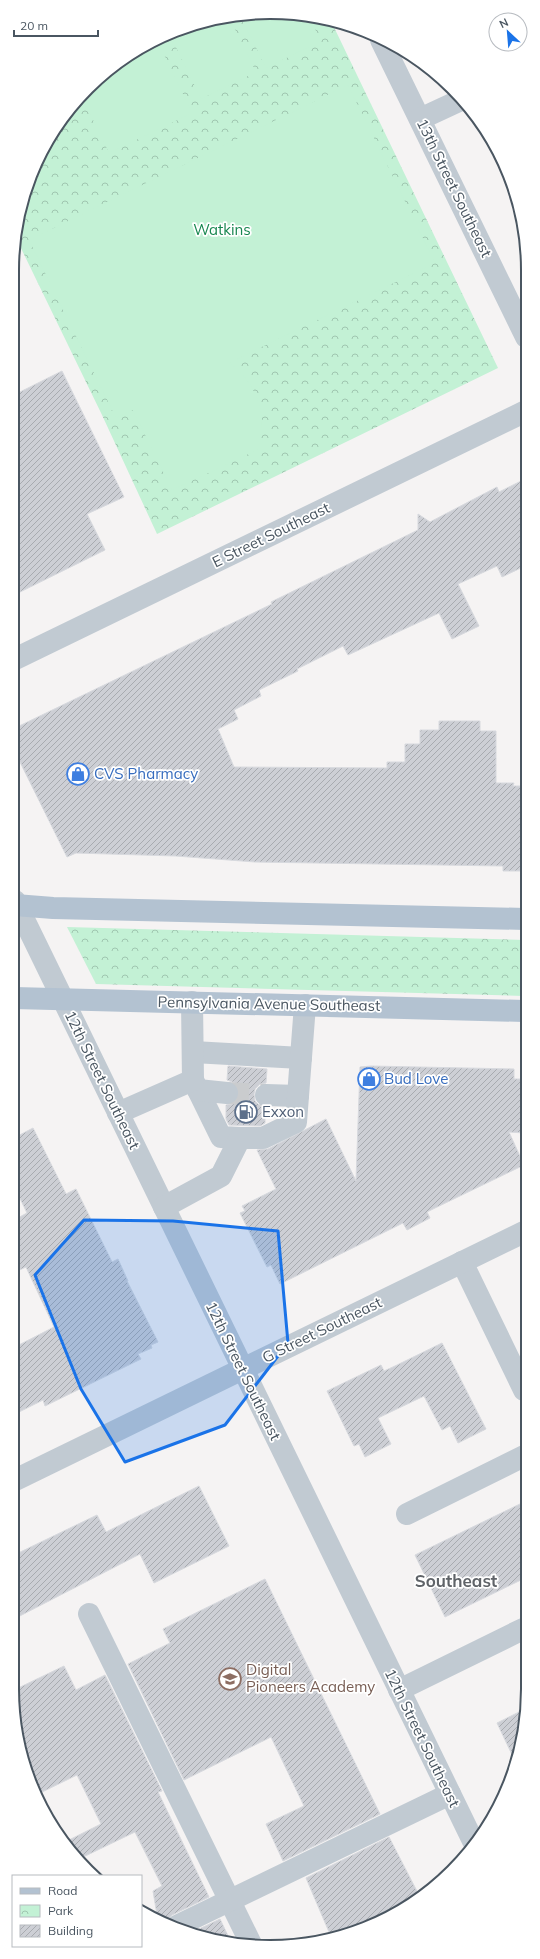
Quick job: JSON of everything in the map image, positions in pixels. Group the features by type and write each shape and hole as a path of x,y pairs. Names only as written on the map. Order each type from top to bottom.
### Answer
{"main road":[{"path":"19,904 53,908 521,918"},
{"name":"Pennsylvania Avenue Southeast","path":"19,998 521,1010"}],"street":[{"name":"13th Street Southeast","path":"386,47 521,327"},
{"path":"420,120 456,102"},
{"name":"E Street Southeast","path":"19,657 521,413"},
{"name":"12th Street Southeast","path":"19,912 63,999 74,1026 118,1113 472,1838"},
{"path":"192,1002 192,1052 195,1085 221,1137 240,1138 263,1138 296,1122 305,1005"},
{"path":"192,1052 301,1058"},
{"path":"118,1113 195,1085 227,1093"},
{"path":"266,1095 298,1096"},
{"path":"164,1207 221,1176 240,1138"},
{"name":"G Street Southeast","path":"19,1478 521,1233"},
{"path":"462,1262 521,1384"},
{"path":"407,1514 521,1457"},
{"path":"89,1614 248,1939"},
{"path":"399,1690 521,1630"},
{"path":"181,1924 450,1794"}],"highlighted area":[{"path":"84,1220 173,1221 278,1231 288,1343 225,1425 125,1462 81,1389 35,1275"}],"green space":[{"name":"Watkins","path":"270,19 303,21 334,28 498,368 157,534 102,415 20,247 24,221 32,189 53,144 71,117 105,81 131,61 174,38 189,32 237,21"},
{"path":"270,19 312,23 321,41 266,68 243,21"},
{"path":"231,22 256,72 201,99 172,39 189,32"},
{"path":"159,45 192,113 109,153 84,102 117,71"},
{"path":"348,85 435,263 229,363 248,381 259,404 262,421 259,449 172,490 133,410 116,418 29,240"},
{"path":"67,927 521,940 521,996 96,984"}],"building":[{"path":"62,371 124,497 87,514 105,550 19,593 19,392"},
{"path":"521,481 521,568 502,577 497,566 458,584 479,626 452,639 439,613 348,655 343,646 297,669 298,671 259,690 261,696 234,710 238,719 218,729 234,767 387,768 387,762 405,762 405,744 420,744 420,730 439,730 439,721 480,721 480,731 496,731 496,783 514,783 513,786 521,786 521,871 503,871 503,866 255,862 176,856 76,853 67,857 19,760 19,726 272,604 271,602 418,530 418,514 430,522 497,487 499,492"},
{"name":"Exxon","path":"228,1066 267,1069 266,1083 260,1084 255,1089 254,1094 255,1101 260,1106 265,1107 265,1123 260,1126 229,1125 226,1119 226,1105 237,1101 239,1094 235,1083 227,1080"},
{"path":"360,1067 514,1069 514,1079 521,1079 521,1133 509,1132 521,1158 521,1166 427,1212 430,1218 407,1230 403,1223 280,1284 271,1265 267,1267 240,1213 245,1211 242,1206 276,1189 257,1150 268,1149 326,1119 356,1181"},
{"path":"33,1128 66,1194 76,1189 112,1262 118,1259 127,1281 158,1342 151,1345 152,1348 138,1354 141,1359 45,1406 43,1400 19,1412 19,1345 54,1327 26,1267 19,1270 19,1217 27,1213 19,1196 19,1135"},
{"path":"442,1343 486,1429 458,1443 450,1426 442,1430 424,1396 378,1418 391,1444 365,1457 359,1444 354,1446 327,1391 381,1365 384,1371"},
{"path":"199,1486 229,1546 154,1583 140,1554 19,1616 19,1553 97,1515 106,1532"},
{"path":"521,1503 521,1580 445,1617 415,1555"},
{"name":"Digital Pioneers Academy","path":"265,1579 380,1814 283,1861 266,1824 304,1806 271,1737 184,1780 128,1664 170,1643 163,1629"},
{"path":"64,1666 76,1690 105,1675 162,1791 158,1792 209,1897 172,1915 169,1919 157,1913 153,1891 162,1886 135,1832 84,1857 81,1854 69,1840 101,1824 77,1775 41,1792 32,1770 24,1738 21,1722 19,1688"},
{"path":"520,1712 519,1722 512,1754 497,1723"},
{"path":"389,1837 417,1892 396,1906 366,1921 351,1927 329,1932 306,1878"},
{"path":"220,1919 228,1936 221,1935 198,1929"}],"tunnel":[{"path":"227,1093 266,1095"}],"place":[{"name":"CVS Pharmacy","path":"78,774"},
{"name":"Bud Love","path":"369,1079"},
{"name":"Exxon","path":"246,1112"},
{"name":"Digital Pioneers Academy","path":"230,1679"}],"district":[{"name":"Southeast","path":"456,1581"}]}
